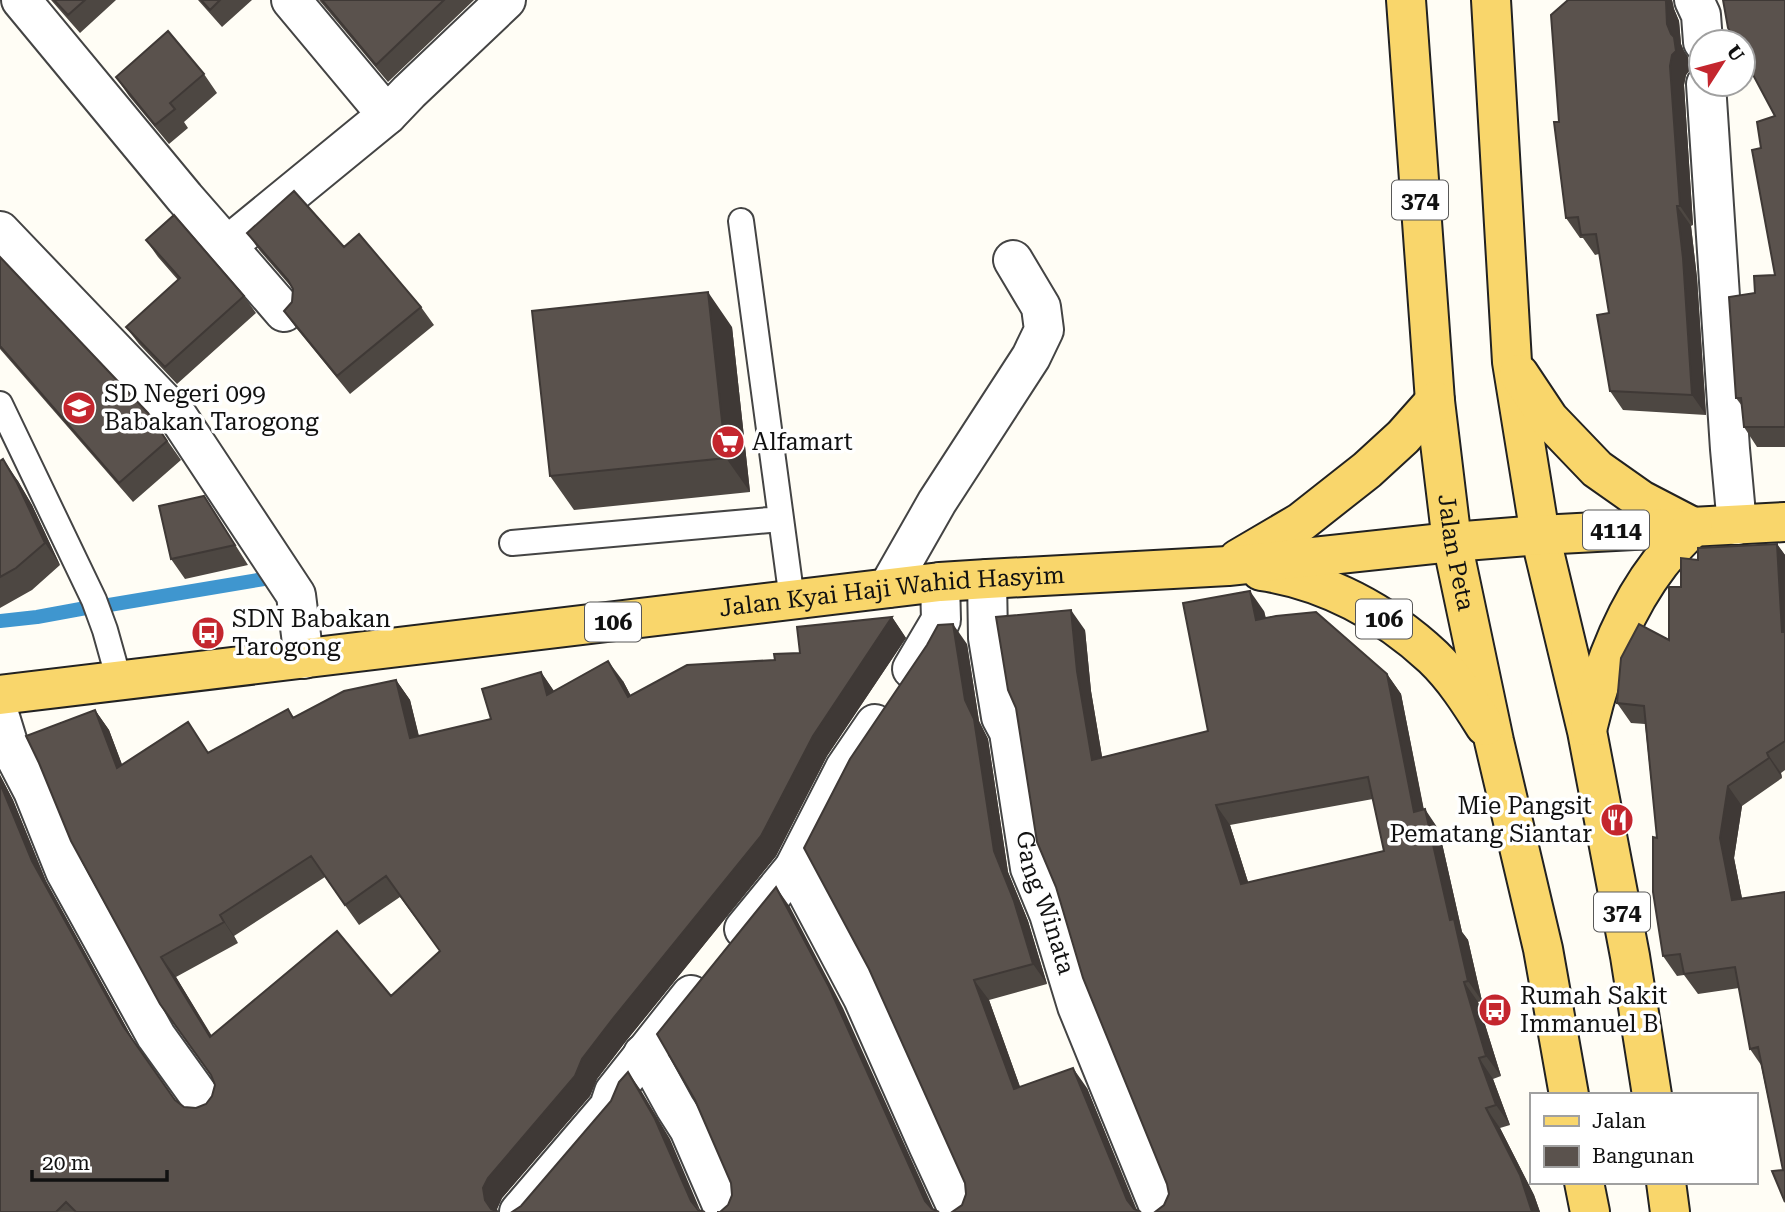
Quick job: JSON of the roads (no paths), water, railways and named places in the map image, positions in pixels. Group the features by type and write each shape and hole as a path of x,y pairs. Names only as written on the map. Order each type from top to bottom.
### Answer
{"main road":[{"name":"Jalan Peta","path":"1406,0 1435,401 1452,542 1494,741 1543,949 1569,1093"},
{"name":"374","path":"1491,0 1512,362 1539,535 1587,730 1653,1093"},
{"path":"1512,362 1549,419 1597,469 1641,500 1693,527 1661,562 1634,602 1613,643 1597,686 1587,730"},
{"name":"106","path":"1228,566 1301,522 1367,470 1403,437 1435,401"},
{"name":"Jalan Kyai Haji Wahid Hasyim","path":"0,695 940,582 1228,566 1539,535 1785,522"},
{"name":"106","path":"1228,566 1287,575 1343,595 1396,625 1434,658 1467,697 1494,741"},
{"path":"1584,1184 1590,1212"},
{"path":"1666,1184 1671,1212"}],"street":[{"path":"21,0 185,198 284,312"},
{"path":"291,0 387,115"},
{"path":"227,246 387,115 506,0"},
{"path":"1694,0 1701,15 1702,28"},
{"path":"1707,98 1737,525"},
{"path":"0,230 179,418 296,594 303,659"},
{"path":"888,588 937,502 1031,357 1044,330 1041,307 1013,260"},
{"name":"Gang Winata","path":"986,579 988,638 1001,717 1009,732 1030,868 1049,914 1077,1006 1161,1212"},
{"path":"519,1212 609,1107 614,1092 643,1054 794,868 845,768 923,653 942,620 940,582"},
{"path":"4,730 33,792 65,872 156,1036 207,1107"},
{"path":"794,868 863,998 959,1212"},
{"path":"643,1054 689,1129 725,1212"}],"lane":[{"path":"741,221 792,600"},
{"path":"0,404 94,600 119,680"},
{"path":"512,543 780,519"}],"waterway":[{"path":"103,606 270,578"},
{"path":"0,621 86,608"}],"place":[{"name":"SD Negeri 099 Babakan Tarogong","path":"79,408"},
{"name":"Alfamart","path":"728,442"},
{"name":"SDN Babakan Tarogong","path":"208,633"},
{"name":"Mie Pangsit Pematang Siantar","path":"1617,820"},
{"name":"Rumah Sakit Immanuel B","path":"1495,1010"}]}
